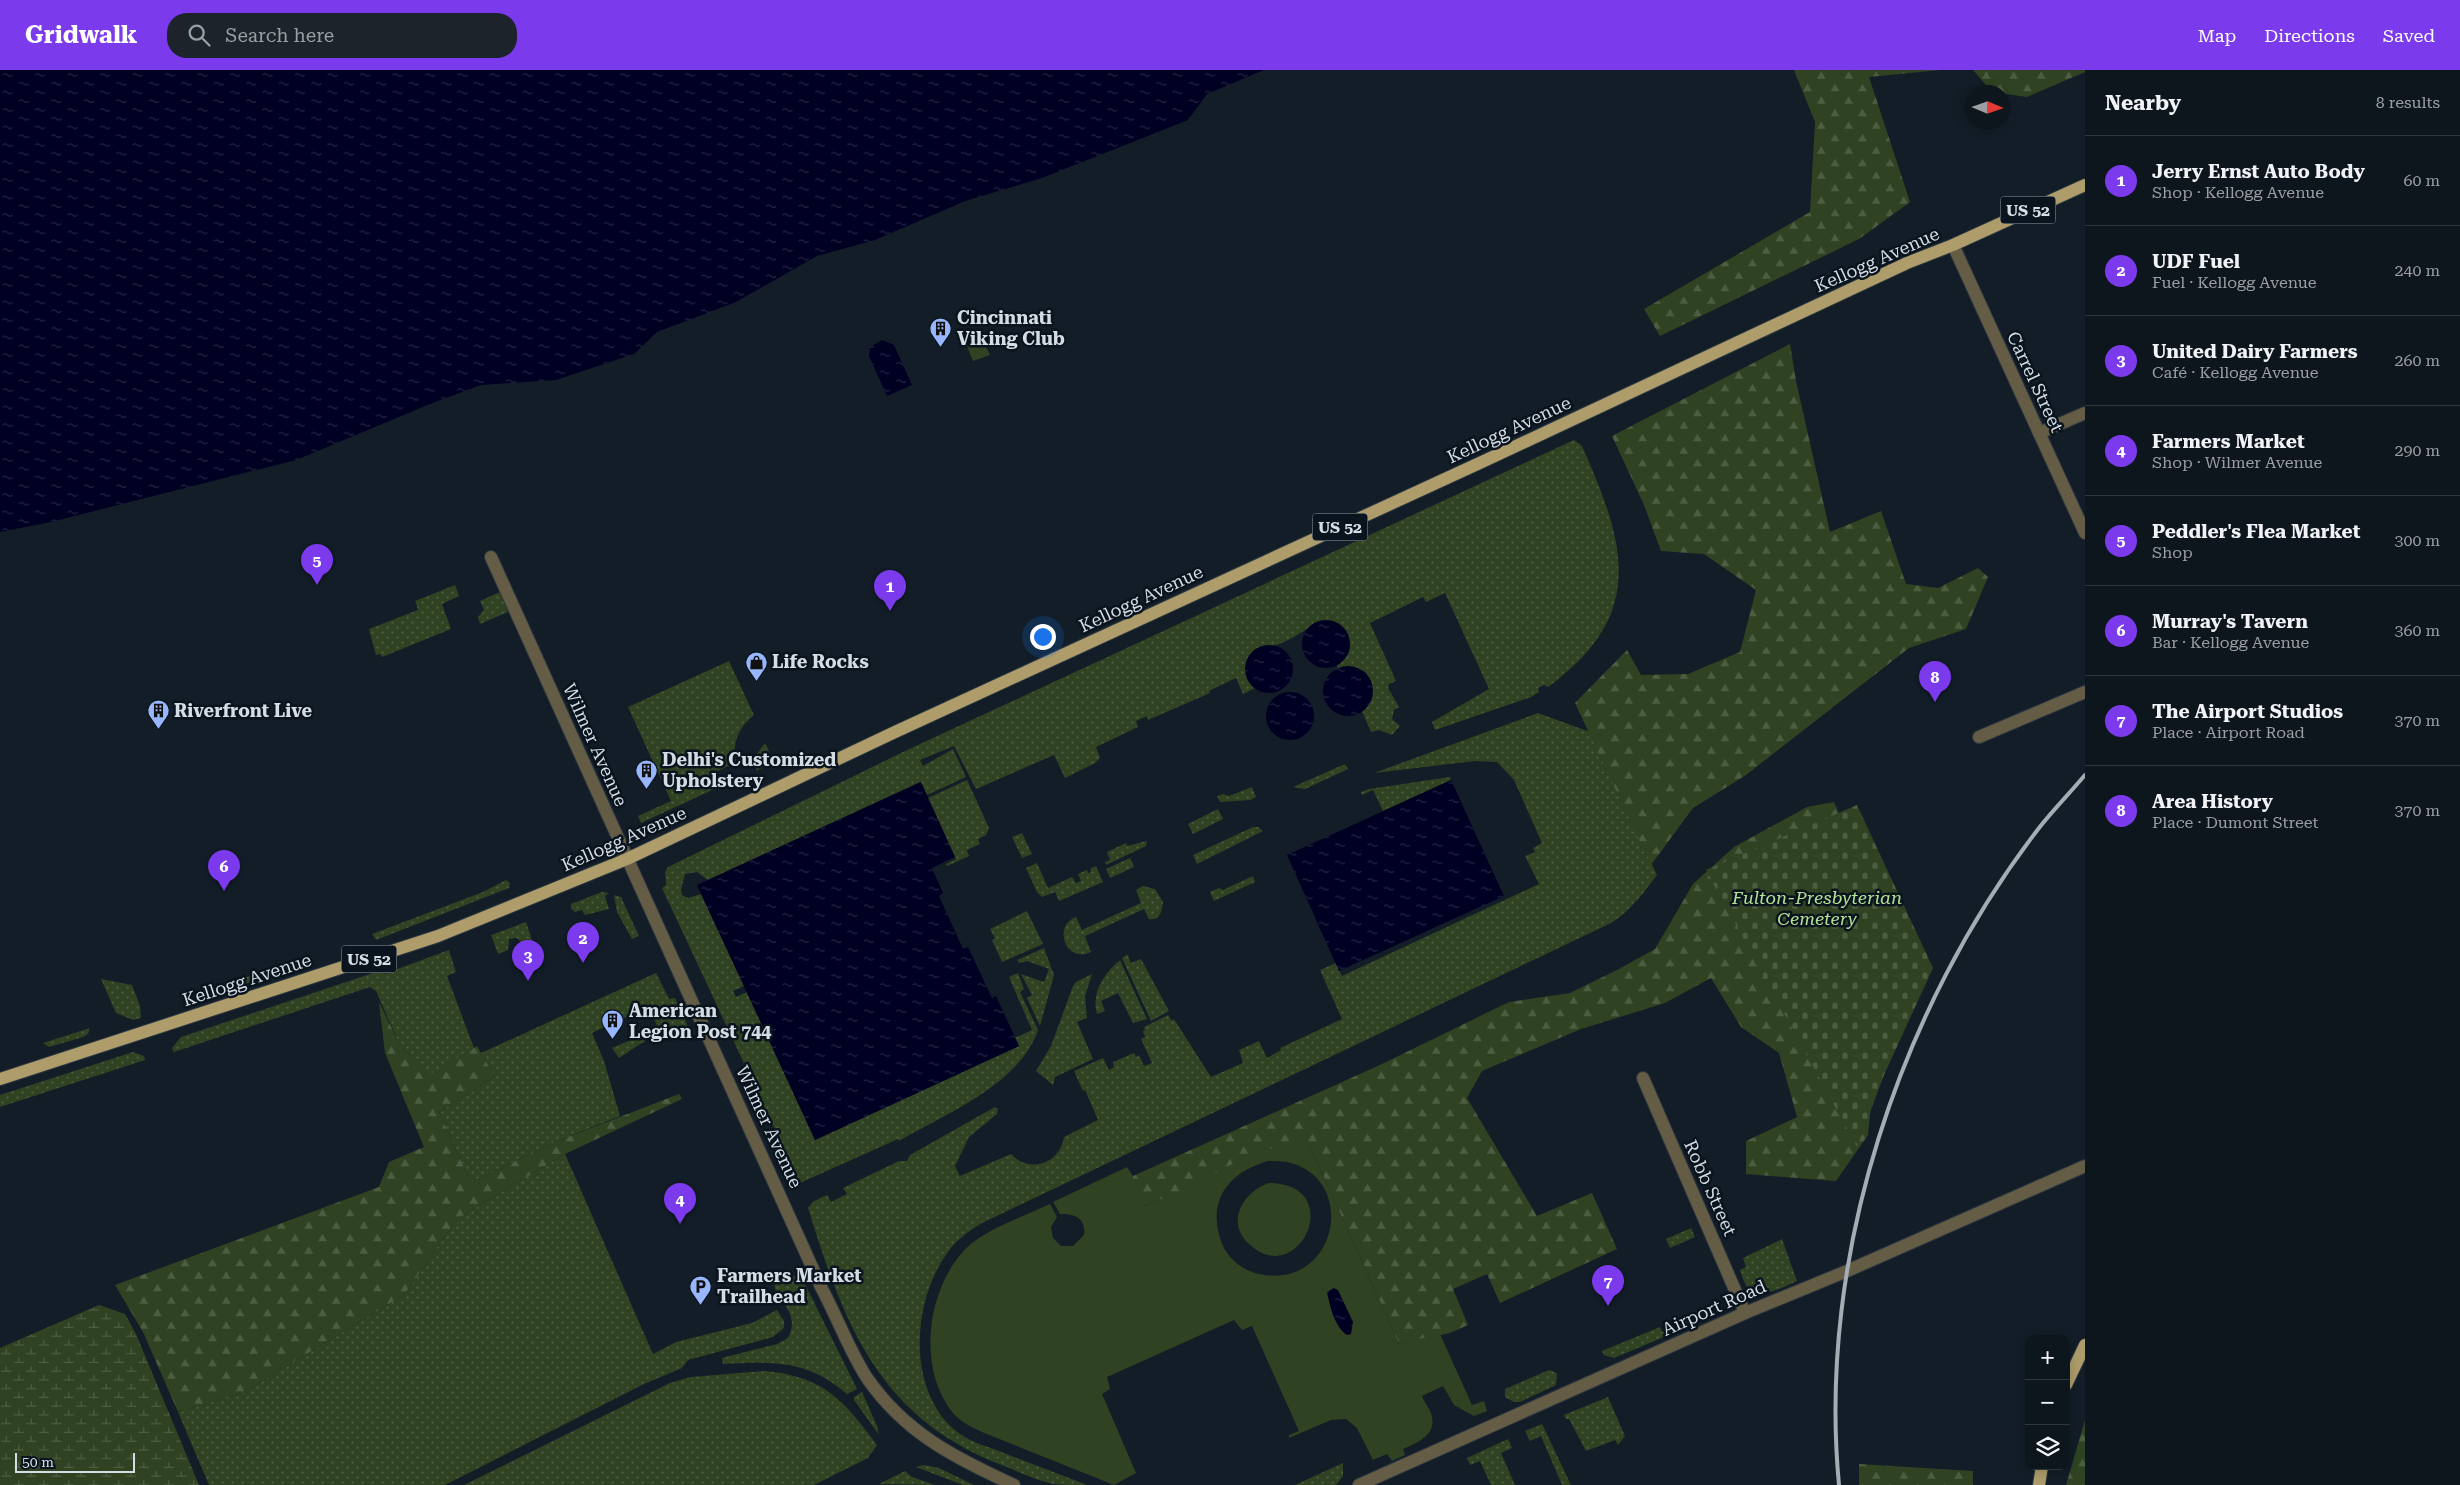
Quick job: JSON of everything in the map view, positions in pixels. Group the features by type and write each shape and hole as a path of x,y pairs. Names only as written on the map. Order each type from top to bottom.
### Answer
{"main road":[{"name":"Kellogg Avenue","path":"0,1079 438,936 627,859 1142,617 1484,461 1907,263 1953,245 2085,185"},
{"path":"2068,1380 2085,1345"},
{"path":"2039,1485 2041,1470"}],"street":[{"name":"Carrel Street","path":"1953,245 2085,533"},
{"path":"2039,433 2085,413"},
{"name":"Wilmer Avenue","path":"492,557 822,1289 866,1376 881,1397 925,1438 964,1462 1014,1485"},
{"path":"1979,737 2085,692"},
{"name":"Robb Street","path":"1643,1078 1745,1312"},
{"name":"Airport Road","path":"1359,1485 1745,1312 1852,1269 2085,1166"}],"green space":[{"path":"1794,70 1940,70 1869,77 1910,202 1859,239 1660,336 1644,309 1810,212 1815,122"},
{"path":"1973,70 2085,70 2085,72 2027,97 2010,95 2010,85 1986,85"},
{"path":"983,340 990,355 973,361 967,346"},
{"path":"1790,344 1796,381 1830,532 1881,511 1906,584 1938,588 1978,568 1988,577 1966,629 1909,648 1746,775 1693,808 1651,865 1575,703 1627,650 1641,675 1688,674 1740,652 1756,590 1704,554 1661,551 1644,505 1612,436"},
{"path":"1574,440 1582,446 1609,514 1617,546 1619,575 1614,604 1602,632 1580,660 1548,687 1544,685 1538,688 1539,692 1531,697 1435,730 1432,722 1489,689 1445,593 1426,602 1423,597 1370,623 1396,681 1389,684 1388,688 1399,707 1394,710 1392,719 1400,726 1392,735 1379,730 1371,732 1362,711 1368,703 1372,688 1371,681 1364,671 1338,668 1337,665 1348,654 1350,646 1313,624 1287,640 1276,645 1258,648 1250,655 1246,670 1251,684 1255,688 1243,694 1236,678 1209,691 1210,693 1148,720 1147,716 1136,721 1138,727 1096,747 1100,758 1095,763 1065,778 1054,755 976,789 954,746 920,760 923,766 953,749 966,777 927,795 920,782 708,880 697,872 685,874 681,890 682,895 688,898 701,894 744,986 733,991 736,997 747,992 815,1140 1019,1046 1015,1038 1032,1030 1009,977 1018,973 1024,989 1020,992 1038,1030 1029,1049 1015,1067 998,1082 959,1108 899,1141 898,1139 800,1183 662,888 666,885 665,872 668,867 905,751"},
{"path":"455,585 459,596 442,604 451,629 382,657 380,654 376,655 369,629 418,610 415,601"},
{"path":"500,592 508,612 480,624 478,617 484,610 480,601"},
{"path":"729,661 754,715 744,725 738,736 735,748 736,762 716,772 723,785 641,823 638,816 671,801 628,707"},
{"path":"1538,713 1590,732 1657,875 1636,901 1625,913 1611,923 982,1223 955,1243 936,1272 927,1294 922,1319 920,1344 922,1369 929,1392 940,1414 956,1431 973,1441 1087,1485 1053,1484 1026,1475 958,1444 923,1420 895,1392 872,1362 852,1327 836,1290 808,1208 814,1201 827,1195 831,1202 847,1194 843,1188 899,1161 907,1161 910,1155 995,1107 998,1109 997,1114 969,1137 955,1166 960,1176 1011,1154 1026,1164 1035,1165 1050,1160 1057,1154 1064,1137 1098,1120 1085,1090 1083,1091 1074,1071 1103,1058 1109,1070 1114,1067 1113,1062 1134,1053 1136,1057 1139,1055 1144,1066 1152,1063 1141,1039 1145,1037 1144,1027 1168,1015 1172,1021 1174,1019 1211,1077 1243,1063 1239,1050 1259,1041 1267,1058 1281,1050 1280,1048 1342,1019 1320,970 1336,963 1342,976 1539,884 1525,856 1535,852 1533,848 1542,843 1514,780 1497,762 1475,761 1374,773"},
{"path":"765,743 774,762 756,771 756,755"},
{"path":"1345,764 1348,769 1305,789 1293,787"},
{"path":"1450,777 1451,780 1383,811 1373,790 1362,795 1361,792 1369,789"},
{"path":"967,780 989,828 986,835 978,839 980,844 967,850 969,856 947,866 946,864 956,859 928,798"},
{"path":"1252,787 1256,797 1250,800 1220,802 1217,796 1223,794 1229,796"},
{"path":"1834,802 1850,839 1876,1054 1868,1135 1836,1181 1746,1174 1746,1141 1797,1117 1779,1053 1741,1027 1711,978 1665,1003 1581,1029 1482,1071 1467,1098 1537,1216 1592,1193 1617,1249 1500,1303 1487,1274 1453,1289 1468,1325 1450,1333 1399,1344 1309,1144 1143,1206 1133,1188 1133,1176 1382,1064 1509,1002 1570,993 1655,949 1693,884 1734,847 1807,807"},
{"name":"Fulton-Presbyterian Cemetery","path":"1857,805 1933,968 1884,1075 1857,1147 1706,870"},
{"path":"1218,809 1223,819 1193,834 1188,824"},
{"path":"1253,827 1258,827 1263,831 1197,864 1193,855"},
{"path":"1022,833 1032,854 1022,858 1012,837"},
{"path":"1147,841 1146,846 1106,865 1105,862 1110,860 1107,852 1126,843 1127,846"},
{"path":"1130,858 1134,867 1110,878 1106,869"},
{"path":"1037,863 1048,888 1072,877 1076,883 1081,881 1078,874 1087,870 1088,873 1091,872 1090,869 1096,866 1103,882 1059,901 1055,892 1042,897 1037,892 1026,868"},
{"path":"1253,876 1255,882 1214,901 1210,892 1219,888 1223,890"},
{"path":"506,880 510,883 509,888 376,940 372,934 483,892"},
{"path":"1143,886 1155,889 1163,902 1158,917 1149,919 1144,909 1085,936 1091,952 1082,954 1075,953 1069,949 1064,935 1065,928 1069,922 1076,917 1082,930 1141,903 1136,890"},
{"path":"602,892 609,893 605,896 609,909 585,915 582,910 575,912 571,909 571,904"},
{"path":"614,895 621,897 639,936 632,939 617,912"},
{"path":"1027,911 1043,944 1002,962 992,940 995,938 990,929"},
{"path":"526,922 533,943 524,946 517,938 509,939 508,950 498,954 491,935"},
{"path":"1044,948 1054,975 1040,1026 1027,998 1032,995 1021,974 1044,982 1049,969 1027,961 1019,963 1017,960"},
{"path":"449,950 456,972 447,976 474,1048 427,1077 398,1041 376,991 370,987 174,1052 172,1048 181,1037 382,970 384,974"},
{"path":"1127,954 1131,963 1141,959 1169,1011 1151,1021 1122,958"},
{"path":"300,959 301,966 239,986 235,981"},
{"path":"1120,960 1147,1019 1133,1023 1118,993 1101,1001 1105,1011 1097,1014 1097,991 1104,977"},
{"path":"656,973 669,999 675,998 690,1031 683,1035 671,1027 660,1034 657,1033 655,1030 658,1028 649,1006 592,1033 604,1061 620,1116 550,1144 471,1183 439,1112 495,1077 481,1053"},
{"path":"1092,974 1085,996 1087,1018 1077,1022 1093,1059 1055,1077 1053,1085 1036,1071 1051,1046 1073,986 1076,982"},
{"path":"101,979 132,985 140,1006 141,1018 133,1020 116,1013"},
{"path":"379,1002 398,1041 427,1076 477,1046 495,1077 439,1112 471,1183 550,1144 679,1094 682,1099 565,1154 457,1219 404,1295 242,1393 178,1412 143,1332 115,1285 379,1187 389,1162 424,1147 385,1053"},
{"path":"90,1028 88,1034 83,1037 49,1047 43,1043"},
{"path":"652,1031 654,1035 619,1058 612,1048"},
{"path":"133,1052 144,1056 145,1060 0,1107 0,1095"},
{"path":"1309,1144 1399,1344 1440,1334 1472,1405 1484,1401 1487,1411 1474,1416 1454,1405 1443,1386 1422,1396 1431,1414 1431,1429 1424,1438 1403,1449 1405,1455 1392,1461 1387,1454 1373,1460 1357,1428 1346,1419 1331,1420 1289,1438 1289,1435 1299,1431 1252,1326 1242,1330 1234,1320 1107,1377 1110,1389 1102,1394 1136,1473 1114,1485 982,1432 966,1424 953,1413 942,1396 935,1376 931,1355 931,1333 934,1311 940,1290 949,1271 969,1246 979,1238 1015,1219 1050,1204 1057,1217 1051,1227 1053,1238 1061,1246 1073,1246 1084,1235 1083,1224 1081,1220 1074,1216 1060,1214 1053,1202 1127,1167 1133,1176 1133,1188 1144,1206 1195,1185 1257,1150","holes":["1268,1161 1287,1162 1310,1172 1324,1189 1331,1209 1330,1230 1321,1250 1307,1266 1286,1275 1259,1274 1242,1267 1228,1255 1222,1244 1218,1229 1217,1215 1219,1202 1231,1181 1241,1173"]},
{"path":"565,1154 653,1354 676,1342 752,1323 777,1310 784,1321 784,1328 773,1337 688,1360 682,1368 644,1384 445,1485 209,1485 178,1412 242,1393 404,1295 457,1219"},
{"path":"1269,1183 1293,1188 1306,1200 1311,1215 1307,1232 1298,1246 1284,1254 1267,1255 1249,1244 1238,1226 1240,1209 1245,1200 1260,1187"},
{"path":"1691,1228 1695,1237 1670,1248 1666,1239"},
{"path":"1782,1239 1797,1281 1766,1293 1753,1292 1744,1282 1740,1270 1746,1267 1743,1258"},
{"path":"791,1276 801,1276 857,1389 847,1394 833,1383 818,1375 789,1365 774,1363 723,1364 722,1358 777,1344 788,1338 792,1328 791,1318 775,1286 777,1282"},
{"path":"99,1305 125,1314 136,1334 199,1485 0,1485 0,1348"},
{"path":"1688,1321 1690,1326 1614,1358 1604,1355 1602,1351 1660,1327 1662,1332"},
{"path":"1549,1370 1557,1373 1556,1385 1520,1402 1514,1402 1505,1397 1505,1389"},
{"path":"765,1371 803,1379 831,1393 854,1415 877,1445 868,1458 814,1485 464,1485 670,1383 691,1377"},
{"path":"862,1392 879,1435 854,1400 854,1397"},
{"path":"1608,1397 1625,1436 1618,1445 1615,1440 1586,1451 1569,1419 1566,1419 1564,1415"},
{"path":"2085,1420 2085,1485 2066,1485"},
{"path":"1542,1424 1571,1485 1562,1485 1541,1436 1530,1441 1525,1431"},
{"path":"1508,1439 1512,1448 1501,1453 1515,1485 1491,1485 1480,1461 1470,1465 1467,1458"},
{"path":"1343,1463 1343,1476 1336,1485 1295,1485"},
{"path":"1859,1464 1973,1471 1973,1485 1859,1485"},
{"path":"924,1465 939,1468 974,1485 963,1485 916,1467"},
{"path":"905,1471 912,1477 935,1485 879,1484"}],"water":[{"path":"0,70 1264,70 1207,94 1188,120 1042,178 965,201 875,240 817,256 736,302 657,332 634,354 556,380 481,385 430,404 296,460 51,522 0,532"},
{"path":"882,340 894,345 912,385 887,396 869,356 870,347"},
{"path":"1326,620 1335,622 1343,627 1348,635 1350,644 1348,653 1343,661 1335,666 1326,668 1317,666 1309,661 1304,653 1302,644 1304,635 1309,627 1317,622"},
{"path":"1269,645 1278,647 1286,652 1291,660 1293,669 1291,678 1286,686 1278,691 1269,693 1260,691 1252,686 1247,678 1245,669 1247,660 1252,652 1260,647"},
{"path":"1348,666 1366,673 1373,691 1366,709 1348,716 1330,709 1323,691 1330,673"},
{"path":"1285,692 1295,692 1304,696 1310,702 1314,716 1310,730 1304,736 1295,740 1285,740 1276,736 1270,730 1266,721 1266,711 1270,702 1276,696"},
{"path":"1451,780 1504,896 1339,971 1287,855"},
{"path":"921,782 955,857 932,868 943,893 939,896 963,949 968,947 992,998 996,996 1019,1046 815,1140 697,885"},
{"path":"1334,1288 1338,1290 1353,1322 1351,1334 1347,1335 1343,1331 1333,1315 1327,1292"}],"railway":[{"path":"1839,1485 1836,1398 1841,1311 1856,1224 1879,1138 1909,1055 1946,974 1990,899 2039,828 2085,775"}],"place":[{"name":"Cincinnati Viking Club","path":"941,347"},
{"name":"Peddler's Flea Market","path":"317,585"},
{"name":"Jerry Ernst Auto Body","path":"890,611"},
{"name":"Life Rocks","path":"756,681"},
{"name":"Area History","path":"1935,702"},
{"name":"Riverfront Live","path":"158,730"},
{"name":"Delhi's Customized Upholstery","path":"646,789"},
{"name":"Murray's Tavern","path":"224,891"},
{"name":"UDF Fuel","path":"583,963"},
{"name":"United Dairy Farmers","path":"528,981"},
{"name":"American Legion Post 744","path":"613,1040"},
{"name":"Farmers Market","path":"680,1224"},
{"name":"Farmers Market Trailhead","path":"701,1305"},
{"name":"The Airport Studios","path":"1608,1306"}]}
